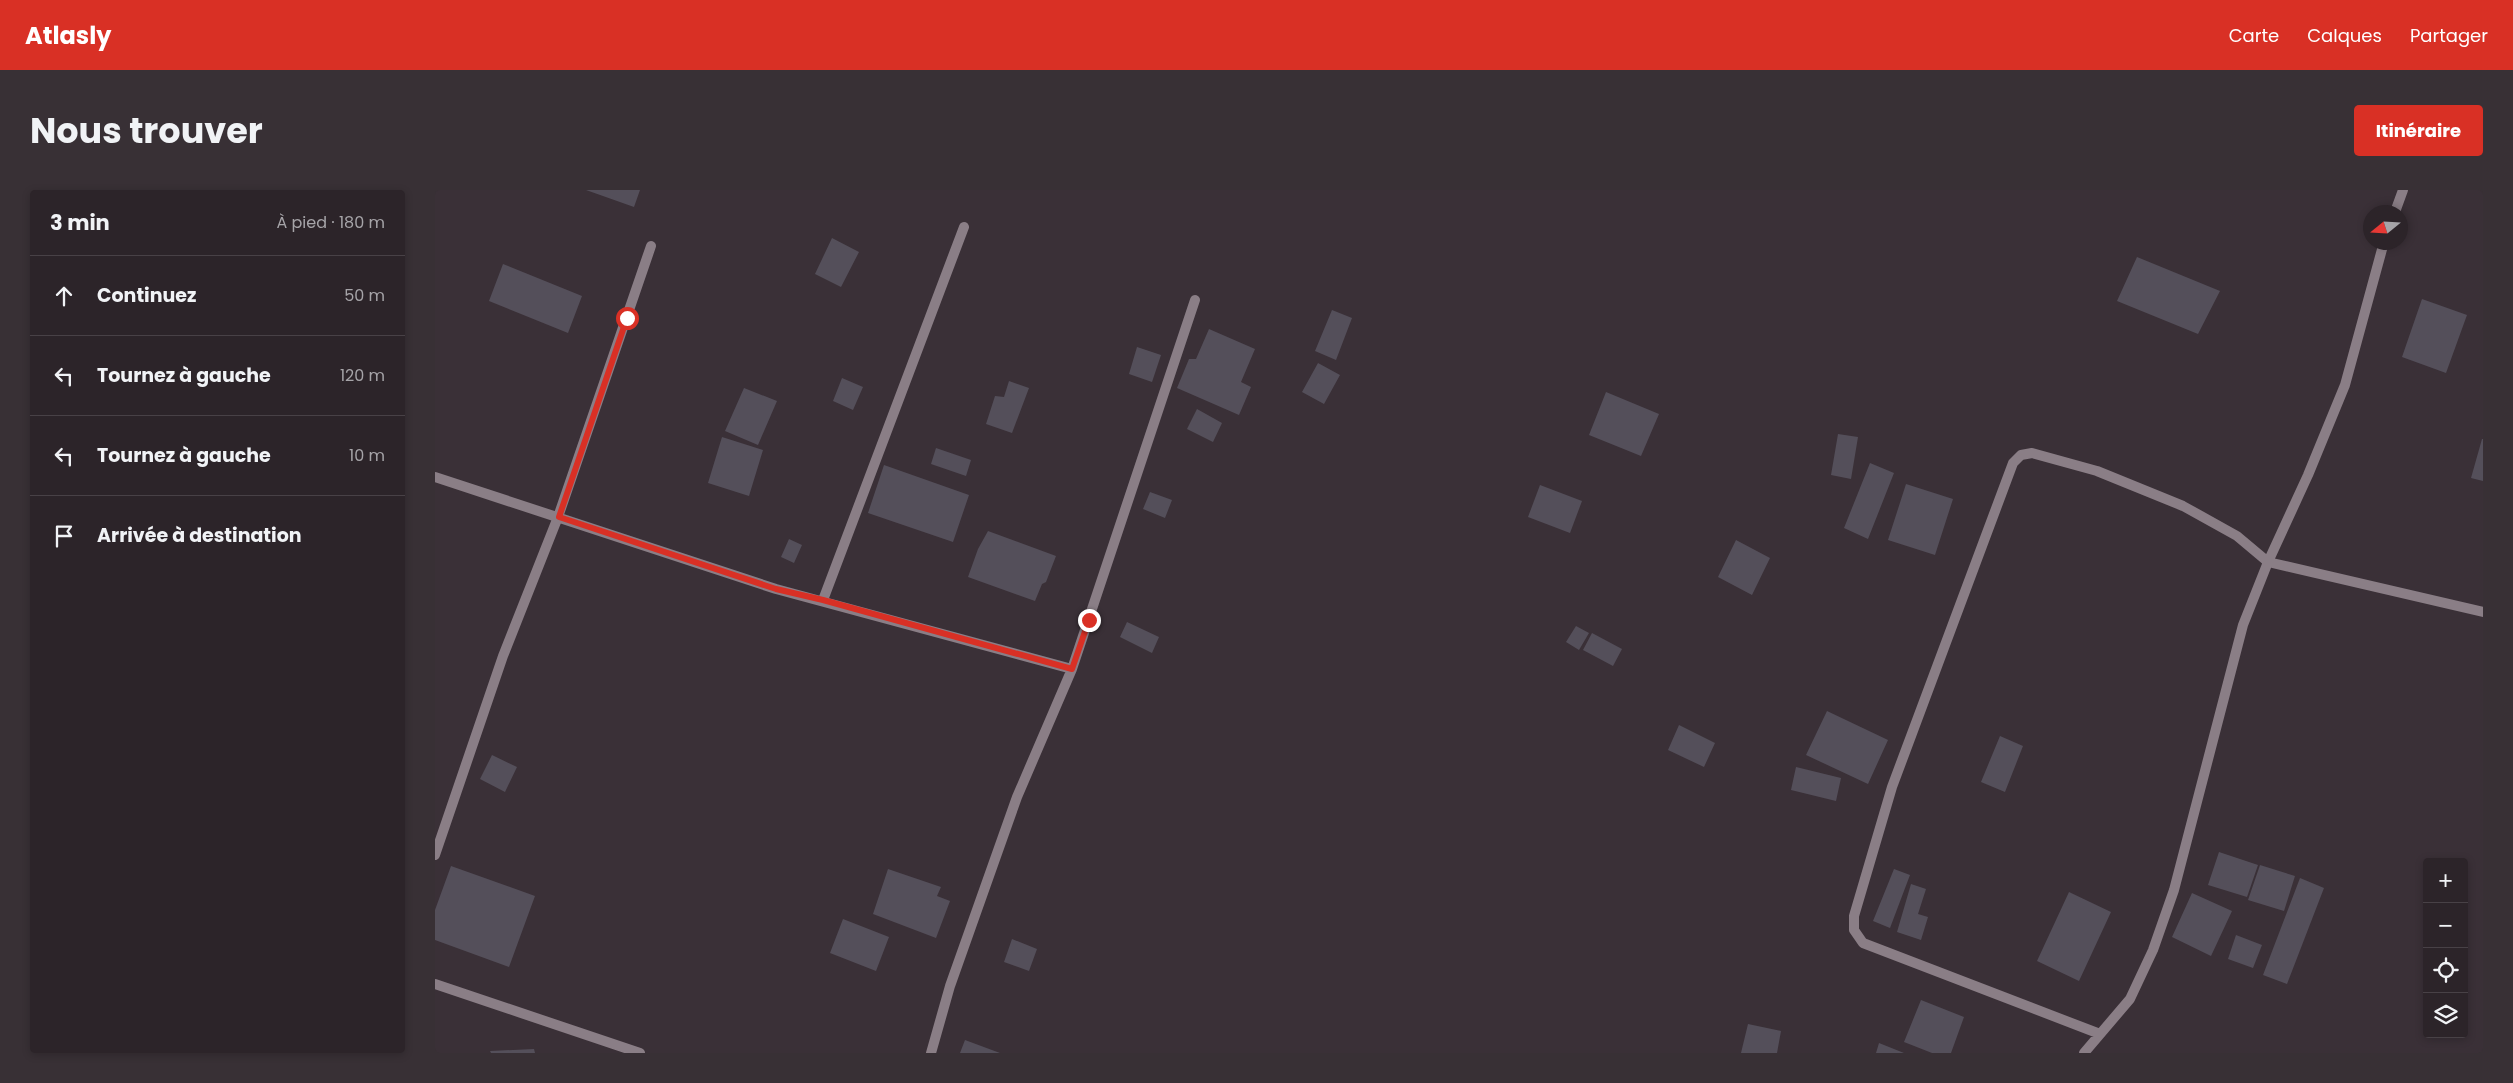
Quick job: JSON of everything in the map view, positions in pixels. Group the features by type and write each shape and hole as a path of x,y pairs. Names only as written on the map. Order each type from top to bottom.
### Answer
{"street":[{"path":"2398,205 2403,190"},
{"path":"823,600 963,227"},
{"path":"435,855 503,656 559,517 651,246"},
{"path":"2084,1053 2130,999 2153,950 2177,881 2243,625 2268,562 2308,475 2345,385 2382,250"},
{"path":"931,1053 950,986 1017,797 1072,669 1195,300"},
{"path":"2100,1034 1863,943 1854,930 1854,916 1892,787 2013,463 2021,456 2032,453 2097,471 2183,506 2237,536 2268,562 2483,612"},
{"path":"435,477 776,589 823,600 1072,669"},
{"path":"435,984 639,1053"}],"building":[{"path":"586,190 640,190 634,207"},
{"path":"832,238 859,252 841,287 815,274"},
{"path":"2137,257 2220,291 2198,334 2117,301"},
{"path":"503,264 582,296 568,333 489,301"},
{"path":"2422,299 2467,315 2446,373 2402,357"},
{"path":"1332,310 1352,318 1336,360 1315,351"},
{"path":"1209,329 1255,349 1241,382 1251,387 1239,415 1177,388 1189,359 1196,359"},
{"path":"1137,347 1161,355 1152,382 1129,374"},
{"path":"1318,363 1340,375 1324,404 1302,392"},
{"path":"842,378 863,387 853,410 833,401"},
{"path":"1009,381 1029,388 1012,433 986,424 995,396 1004,397"},
{"path":"744,388 777,401 758,445 725,431"},
{"path":"1606,392 1659,414 1641,456 1589,435"},
{"path":"1197,409 1222,423 1213,442 1187,429"},
{"path":"1838,434 1858,437 1851,479 1831,475"},
{"path":"722,437 763,450 749,496 708,483"},
{"path":"2483,439 2483,481 2471,478"},
{"path":"936,448 971,460 966,476 931,464"},
{"path":"1870,463 1894,473 1868,539 1844,528"},
{"path":"884,465 969,495 953,542 868,513"},
{"path":"1906,484 1953,499 1935,555 1888,540"},
{"path":"1540,485 1582,501 1570,533 1528,517"},
{"path":"1150,492 1172,500 1165,518 1143,509"},
{"path":"988,531 1056,556 1046,582 1042,584 1035,601 968,577 978,549"},
{"path":"789,539 802,545 794,563 781,557"},
{"path":"1736,540 1770,558 1752,595 1718,577"},
{"path":"1127,622 1159,637 1152,653 1120,637"},
{"path":"1576,626 1589,633 1579,650 1566,642"},
{"path":"1592,633 1622,649 1613,666 1583,650"},
{"path":"1827,711 1888,740 1868,784 1806,755"},
{"path":"1679,725 1715,743 1704,767 1668,750"},
{"path":"2000,736 2023,746 2005,792 1981,782"},
{"path":"492,755 517,767 505,792 480,779"},
{"path":"1796,767 1841,778 1836,801 1791,790"},
{"path":"2219,852 2258,865 2247,897 2208,885"},
{"path":"2260,865 2295,876 2284,911 2248,900"},
{"path":"451,866 535,896 509,967 435,940 435,910"},
{"path":"888,869 941,887 937,896 950,901 936,938 873,914"},
{"path":"1894,869 1910,875 1890,928 1873,921"},
{"path":"2300,878 2324,888 2287,984 2263,975"},
{"path":"1911,884 1926,889 1918,914 1928,917 1921,940 1897,932"},
{"path":"2069,892 2111,912 2079,981 2037,961"},
{"path":"2192,893 2232,911 2211,956 2172,937"},
{"path":"843,919 889,937 876,971 830,953"},
{"path":"2236,935 2262,945 2253,968 2228,959"},
{"path":"1012,939 1037,949 1029,971 1004,962"},
{"path":"1921,1000 1964,1017 1951,1053 1932,1053 1904,1042"},
{"path":"1748,1024 1781,1031 1777,1053 1741,1053"},
{"path":"965,1040 1000,1053 960,1053"},
{"path":"1879,1043 1904,1053 1876,1053"},
{"path":"534,1049 535,1053 491,1053 490,1051"}],"route":[{"path":"627,318 559,517 776,589 823,600 1072,669 1089,620"}]}
